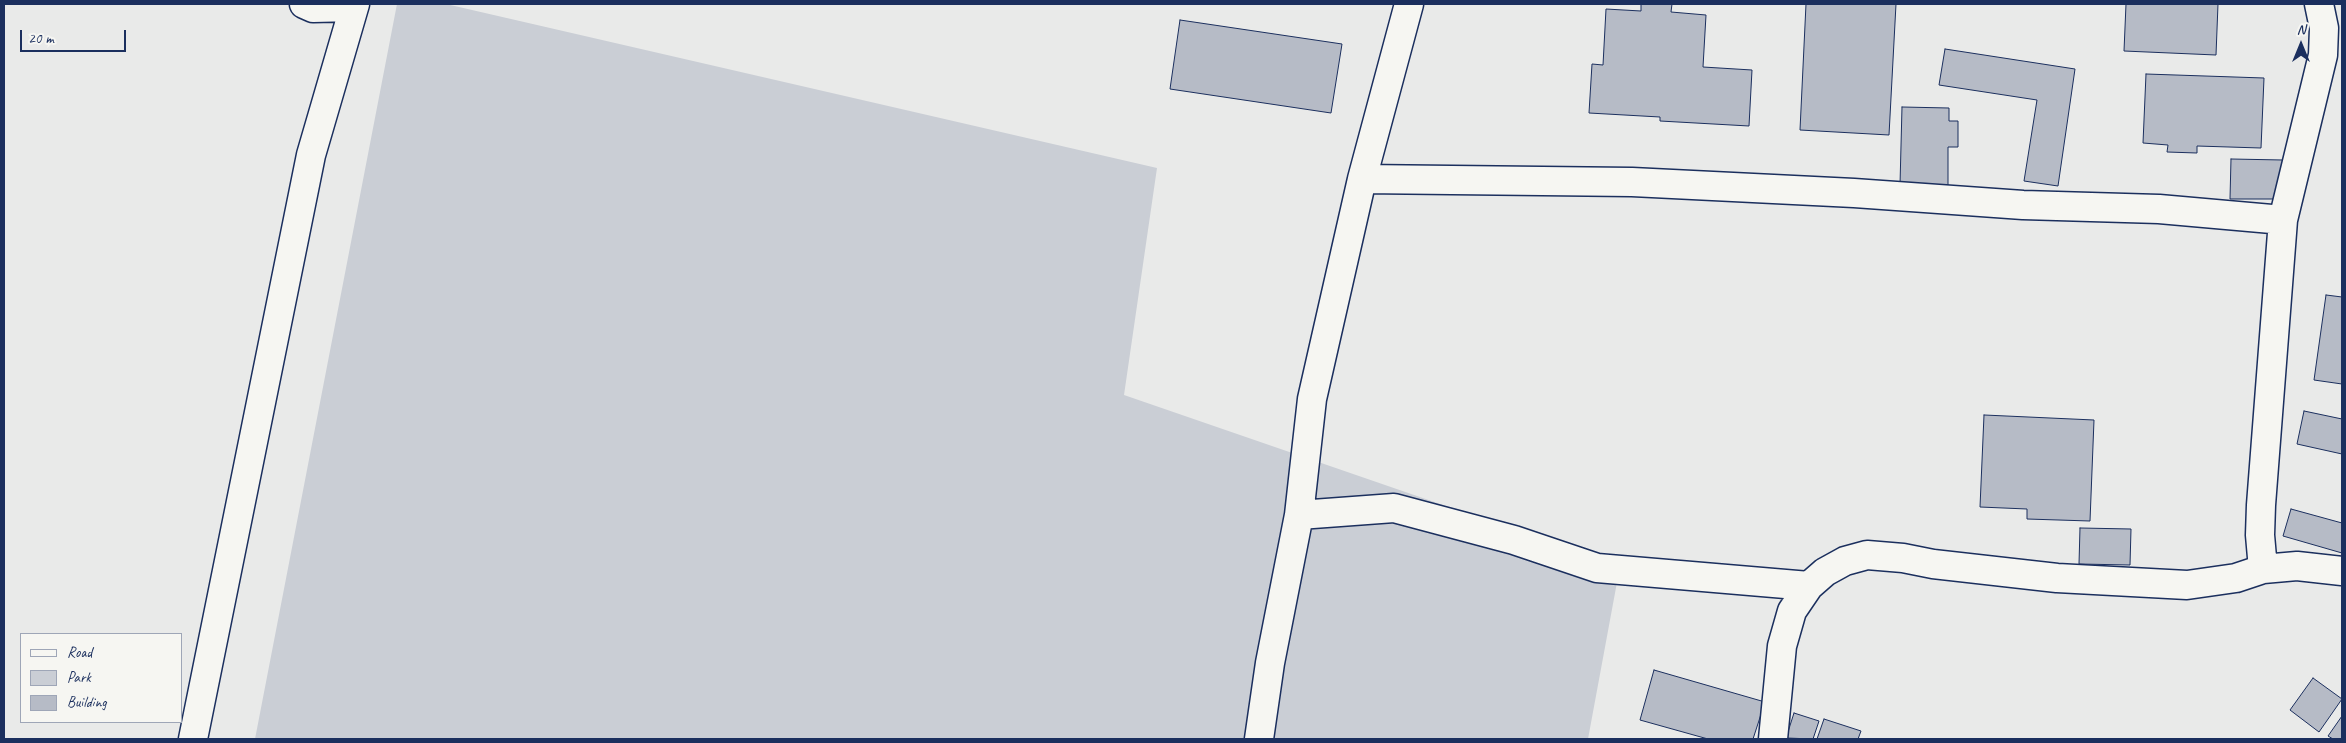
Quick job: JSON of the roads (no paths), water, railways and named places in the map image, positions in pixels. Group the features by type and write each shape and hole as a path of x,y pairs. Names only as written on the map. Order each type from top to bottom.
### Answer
{"street":[{"path":"192,739 310,154 355,5 313,8 304,4"},
{"path":"1258,739 1270,663 1299,514 1312,399 1362,179 1409,4"},
{"path":"2263,569 2261,504 2282,220 2323,55 2324,28 2319,4"},
{"path":"1362,179 1632,182 1854,193 2023,205 2158,209 2282,220"},
{"path":"1299,514 1394,508 1514,540 1598,568 1810,586"},
{"path":"1773,739 1782,646 1792,611 1810,586 1825,572 1845,561 1867,555 2057,578 2188,585 2236,578 2263,569 2297,566 2342,570"}]}
